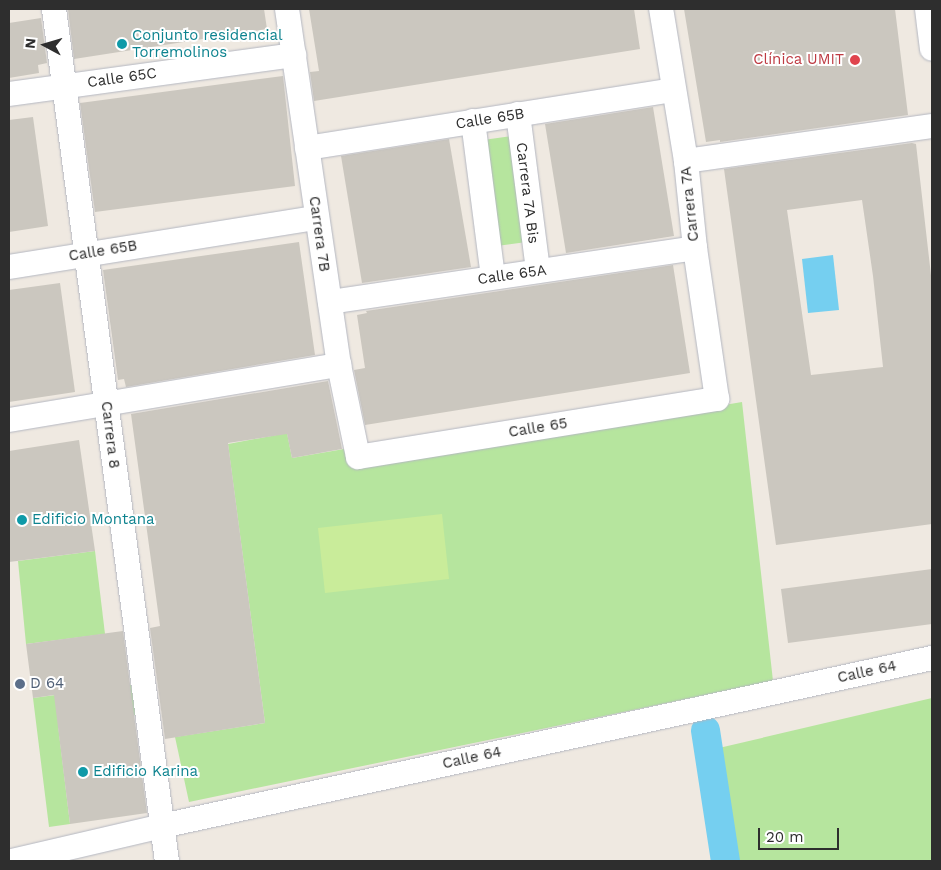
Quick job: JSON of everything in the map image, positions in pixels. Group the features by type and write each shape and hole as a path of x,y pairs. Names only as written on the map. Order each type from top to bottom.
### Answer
{"street":[{"name":"Carrera 8","path":"54,9 66,86 106,405 167,861"},
{"name":"Carrera 7B","path":"287,9 316,218 339,365 358,457"},
{"name":"Carrera 7A","path":"661,9 672,90 686,161 695,248 717,399"},
{"path":"927,9 932,49"},
{"name":"Calle 65C","path":"9,94 294,55"},
{"name":"Calle 65B","path":"307,148 672,90"},
{"name":"Carrera 7A Bis","path":"518,114 538,271"},
{"path":"473,121 493,277"},
{"path":"686,161 932,126"},
{"name":"Calle 65B","path":"9,267 316,218"},
{"name":"Calle 65A","path":"330,302 695,248"},
{"path":"9,420 339,365"},
{"name":"Calle 65","path":"358,457 717,399"},
{"name":"Calle 64","path":"12,861 162,826 932,658"}],"green space":[{"path":"520,135 534,241 489,247 476,141"},
{"path":"742,402 773,681 189,802 175,737 265,723 228,444 287,433 292,458 344,449 352,468"},
{"path":"442,514 449,579 325,593 318,528"},
{"path":"95,551 105,634 26,644 18,561"},
{"path":"131,685 136,715 58,725 70,824 49,827 33,698"},
{"path":"932,698 932,861 726,861 706,751"}],"water":[{"path":"833,255 839,310 808,313 802,259"}],"building":[{"name":"Conjunto residencial Torremolinos","path":"68,9 264,9 267,29 74,59"},
{"path":"309,9 634,9 640,49 314,101 310,72 319,71"},
{"path":"684,9 895,9 908,115 720,142 720,140 706,142"},
{"path":"41,18 47,63 38,65 39,73 9,78 9,23"},
{"path":"283,76 295,186 95,212 80,103"},
{"path":"653,107 674,236 566,253 545,124"},
{"path":"33,117 48,226 9,232 9,120"},
{"path":"449,139 471,267 362,283 341,156"},
{"path":"912,143 916,144 932,284 932,524 776,545 724,169","holes":["862,200 883,367 811,375 787,210"]},
{"path":"299,242 315,355 126,387 124,379 118,380 103,270"},
{"path":"673,265 690,373 365,425 354,370 365,368 357,315 367,313 366,311"},
{"path":"60,283 75,392 9,402 9,290"},
{"path":"328,381 342,449 292,458 287,434 228,443 265,723 165,739 150,628 160,626 131,414"},
{"path":"79,440 95,551 9,562 9,451"},
{"path":"932,569 932,624 788,643 781,589"},
{"path":"123,631 147,813 70,824 54,695 33,698 26,644"}],"waterway":[{"path":"705,730 725,861"}],"place":[{"name":"Conjunto residencial Torremolinos","path":"122,44"},
{"name":"Clínica UMIT","path":"855,60"},
{"name":"Edificio Montana","path":"22,520"},
{"name":"D 64","path":"20,684"},
{"name":"Edificio Karina","path":"83,772"}]}
